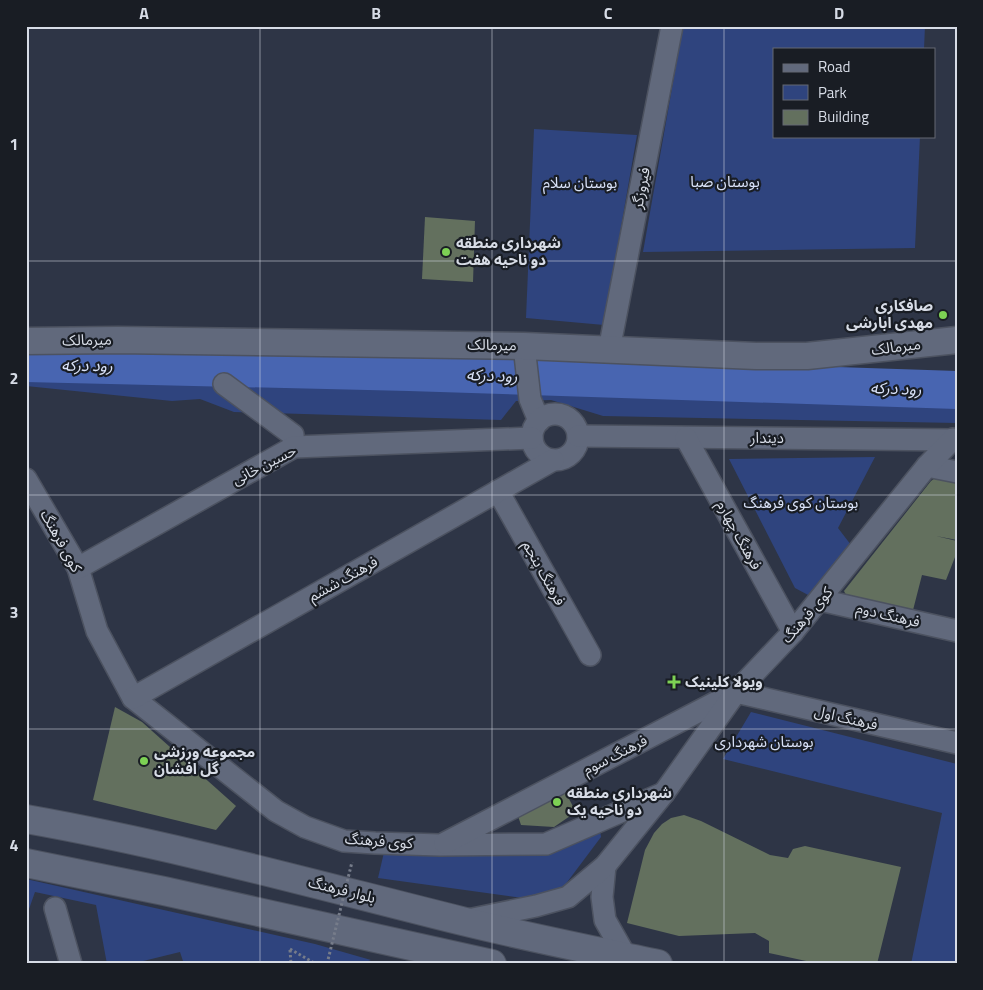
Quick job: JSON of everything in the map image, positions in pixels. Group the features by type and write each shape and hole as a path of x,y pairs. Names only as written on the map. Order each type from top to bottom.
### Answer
{"main road":[{"name":"بلوار فرهنگ","path":"26,819 90,830 464,921 658,964"},
{"path":"26,862 492,964"}],"street":[{"name":"فیروزگر","path":"609,350 672,26"},
{"name":"میرمالک","path":"26,341 118,340 526,356 609,350 807,356 957,340"},
{"path":"526,356 530,399 536,430 536,451 547,459 553,460 561,460 574,451 578,436 576,429 567,418 552,414 536,430"},
{"path":"224,384 293,435 294,446"},
{"name":"حسین خانی","path":"78,568 294,446 536,430"},
{"name":"دیندار","path":"578,436 955,440"},
{"name":"فرهنگ چهارم","path":"686,438 793,632"},
{"name":"کوی فرهنگ","path":"464,921 536,906 568,897 605,866 664,792 736,692 793,632 928,466 955,440"},
{"name":"فرهنگ ششم","path":"133,698 553,460"},
{"path":"928,466 957,472"},
{"name":"کوی فرهنگ","path":"26,479 78,568 97,631 133,698 276,811 305,827 344,840 375,843 440,845 546,844 664,792"},
{"name":"فرهنگ پنجم","path":"498,491 590,655"},
{"name":"فرهنگ دوم","path":"820,600 957,631"},
{"name":"فرهنگ اول","path":"736,692 957,743"},
{"name":"فرهنگ سوم","path":"440,845 736,692"},
{"path":"605,866 602,897 605,920 626,957"},
{"path":"56,908 71,964"}],"path":[{"path":"327,964 352,862"},
{"path":"291,964 290,950 316,964"}],"green space":[{"name":"بوستان صبا","path":"683,26 925,26 924,48 773,48 773,138 920,138 915,248 643,252"},
{"name":"بوستان سلام","path":"534,129 637,135 604,325 526,318"},
{"path":"26,373 499,391 883,396 957,399 957,423 603,416 551,400 516,401 501,420 234,412 200,399 172,401 26,386"},
{"name":"بوستان کوی فرهنگ","path":"875,457 838,528 851,545 810,596 795,588 729,459"},
{"name":"بوستان شهرداری","path":"751,712 957,764 957,964 911,964 942,813 723,759"},
{"path":"600,830 601,837 559,893 530,899 378,878 385,848"},
{"path":"26,879 315,944 371,960 360,964 184,964 180,952 131,964 107,964 96,905 35,892 29,909 26,910"}],"building":[{"path":"425,217 475,221 473,282 422,279"},
{"path":"938,476 957,481 957,540 936,536 957,541 957,552 946,580 922,575 912,614 848,599 844,591 931,481"},
{"name":"مجموعه ورزشی گل افشان","path":"115,707 142,722 236,806 216,830 93,800"},
{"path":"561,784 576,812 554,827 521,825 516,810"},
{"path":"684,815 701,821 770,855 788,858 793,849 805,846 901,867 877,964 820,964 769,953 769,941 755,933 679,936 627,923 645,850 654,833 662,824 671,818"}],"waterway":[{"name":"رود درکه","path":"26,363 409,372 957,390"}],"place":[{"name":"شهرداری منطقه دو ناحیه هفت","path":"446,252"},
{"name":"صافکاری مهدی ابارشی","path":"943,315"},
{"name":"ویولا کلینیک","path":"674,682"},
{"name":"مجموعه ورزشی گل افشان","path":"144,761"},
{"name":"شهرداری منطقه دو ناحیه یک","path":"557,802"}]}
